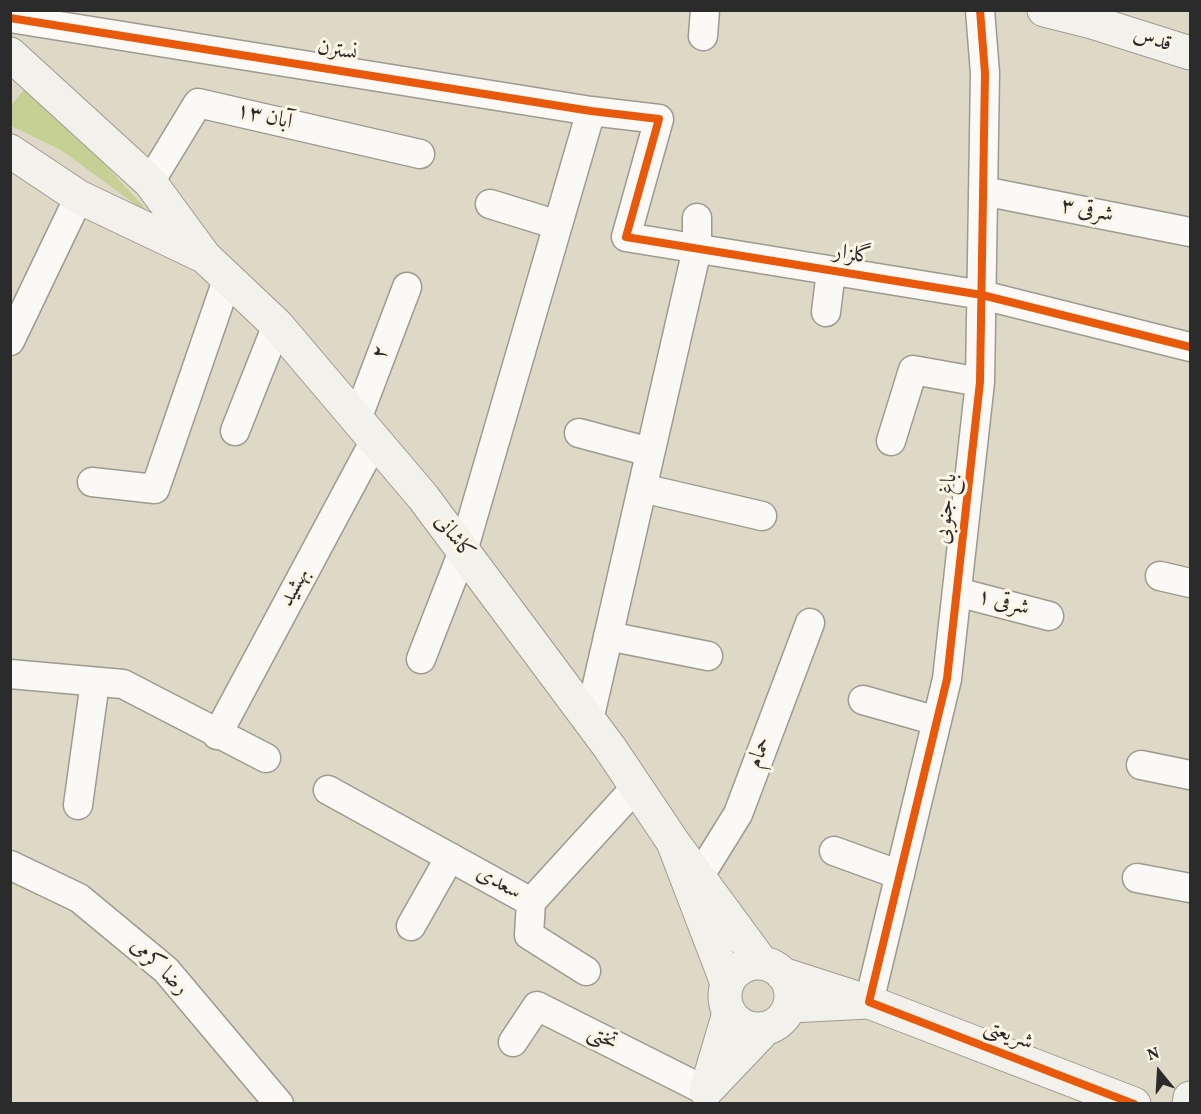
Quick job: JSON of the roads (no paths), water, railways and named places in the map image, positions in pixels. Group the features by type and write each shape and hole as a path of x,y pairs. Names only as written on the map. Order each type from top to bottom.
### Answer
{"street":[{"name":"باغ جنوبی","path":"869,1002 947,679 957,592 980,382 985,73 980,10"},
{"name":"قدس","path":"1044,10 1092,22 1191,53"},
{"name":"نسترن","path":"10,18 591,111 659,119"},
{"path":"10,54 150,182 205,256"},
{"name":"۱۳ آبان","path":"150,182 198,103 420,154"},
{"path":"421,659 462,550 591,111"},
{"name":"گلزار","path":"659,119 626,237 982,295 1191,347"},
{"path":"10,151 79,197 205,256"},
{"name":"۳ شرقی","path":"983,191 1191,232"},
{"path":"10,341 79,197"},
{"path":"490,204 558,225"},
{"path":"589,720 697,249 698,218"},
{"name":"کاشانی","path":"205,256 277,325 423,497 589,720 673,842"},
{"path":"825,312 831,271"},
{"path":"92,482 155,489 227,279"},
{"name":"۲","path":"366,430 407,287"},
{"path":"235,431 277,325"},
{"path":"891,441 913,370 980,382"},
{"name":"بهشید","path":"217,735 366,430"},
{"path":"579,433 650,452"},
{"path":"642,488 762,516"},
{"path":"1160,576 1191,583"},
{"name":"۱ شرقی","path":"957,592 1049,616"},
{"name":"حمام","path":"699,877 738,814 810,623"},
{"path":"608,636 708,656"},
{"path":"10,674 123,684 217,735 266,758"},
{"path":"78,804 95,682"},
{"path":"863,700 937,721"},
{"path":"1141,765 1191,775"},
{"name":"سعدی","path":"328,790 531,902 636,787"},
{"path":"673,842 772,968 789,983 790,1006 776,1024 765,1029 703,1097"},
{"path":"673,842 728,998 744,1027 765,1029"},
{"path":"834,851 900,874"},
{"path":"411,926 450,857"},
{"name":"رضا کرمی","path":"10,865 79,898 166,970 279,1104"},
{"path":"1137,878 1191,888"},
{"path":"531,902 529,935 586,971"},
{"path":"703,1097 728,998 740,968 750,963 772,968"},
{"name":"شریعتی","path":"772,968 869,1002 1134,1104"},
{"path":"790,1006 869,1002"},
{"name":"تختی","path":"513,1042 537,1006 703,1097"},
{"path":"1189,1104 1191,1098"}]}
